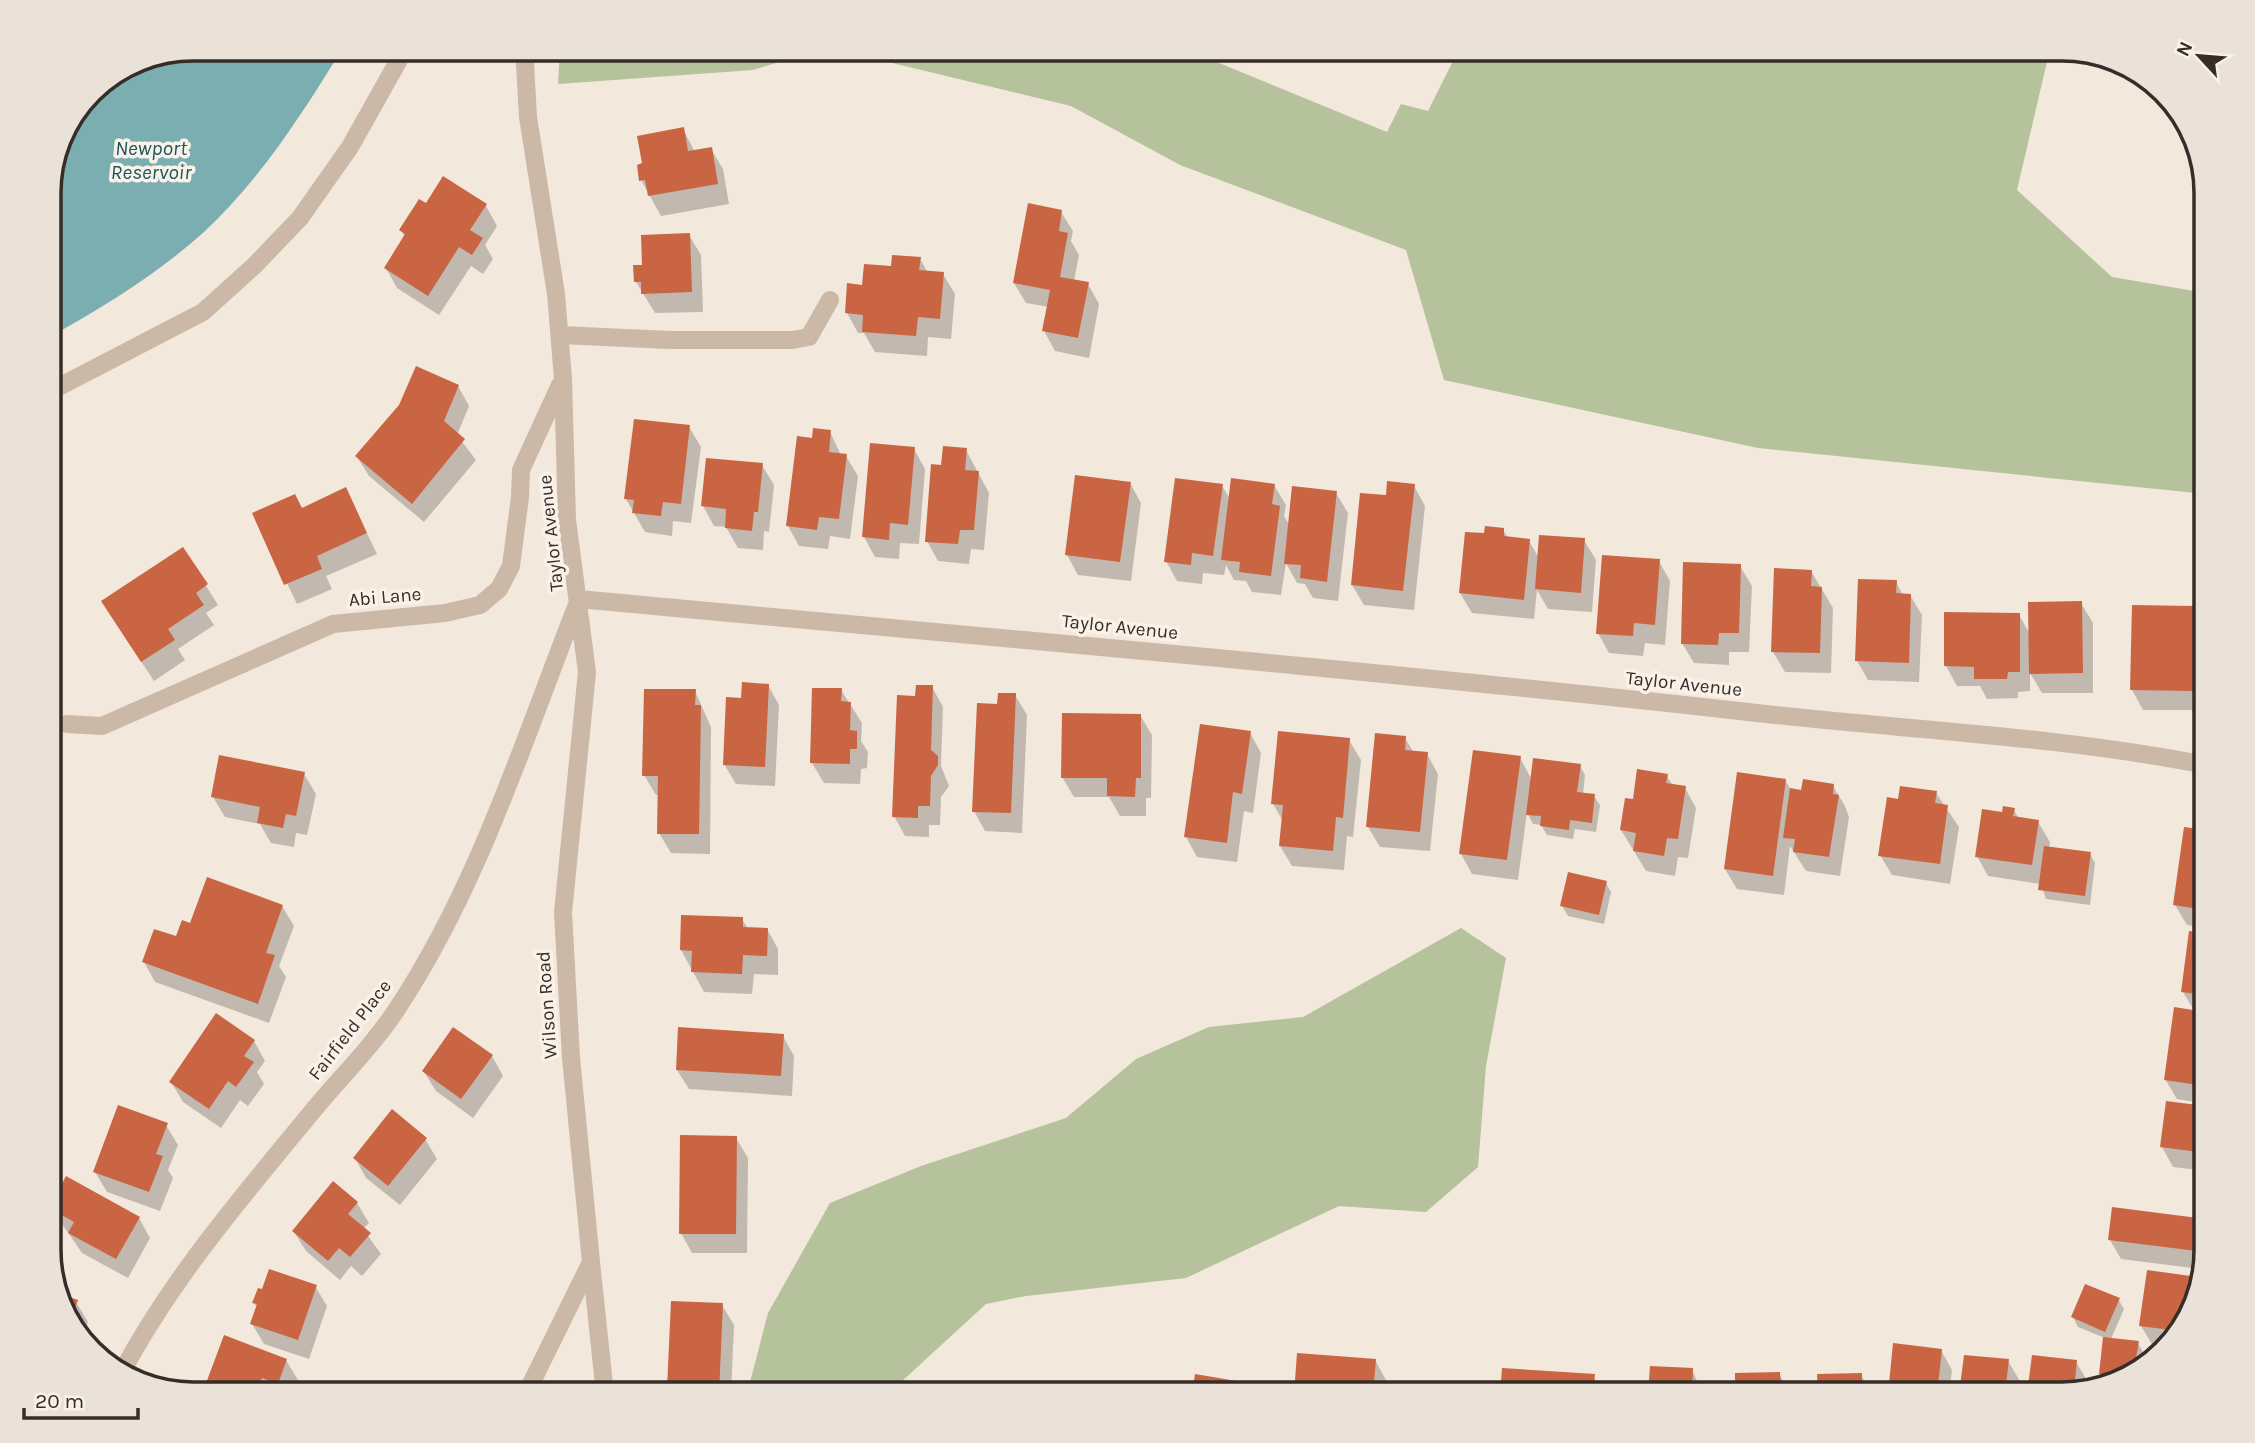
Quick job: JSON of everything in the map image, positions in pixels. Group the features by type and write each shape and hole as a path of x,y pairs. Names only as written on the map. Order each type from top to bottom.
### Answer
{"street":[{"path":"62,385 203,312 254,266 300,218 350,147 398,62"},
{"name":"Taylor Avenue","path":"525,62 528,117 552,258 560,335 568,520 579,599 1050,641 1294,668 1496,685 1863,724 2018,737 2194,763"},
{"path":"560,335 670,340 792,340 809,337 830,300"},
{"name":"Abi Lane","path":"67,724 102,726 333,624 445,613 480,605 499,589 511,566 521,470 563,379"},
{"name":"Wilson Road","path":"579,599 587,672 563,912 571,1058 604,1382"},
{"name":"Fairfield Place","path":"127,1363 143,1333 180,1280 278,1154 396,1011 438,942 478,855 579,599"},
{"path":"532,1382 590,1262"}],"green space":[{"path":"1215,61 1387,132 1401,104 1428,111 1453,61 2047,61 2017,190 2112,277 2194,291 2194,493 1758,448 1444,380 1406,250 1180,165 1071,106 886,62"},
{"path":"559,62 780,62 753,70 558,84"},
{"path":"1461,928 1506,958 1486,1066 1478,1167 1426,1212 1339,1206 1186,1278 1026,1296 986,1304 901,1382 750,1382 768,1313 830,1203 921,1166 1066,1118 1136,1059 1209,1027 1303,1017"}],"water":[{"name":"Newport Reservoir","path":"334,62 262,169 224,212 168,262 62,330 62,176 71,143 94,106 127,79 168,64"}],"building":[{"path":"684,127 688,151 712,147 718,184 648,196 645,180 639,181 637,165 642,163 637,136"},
{"path":"443,176 487,204 470,230 483,238 472,255 459,247 428,296 384,268 405,234 399,230 419,199 426,203"},
{"path":"1028,203 1062,210 1059,231 1068,233 1060,277 1089,282 1078,338 1042,331 1050,290 1013,283"},
{"path":"690,233 692,292 641,294 641,282 634,282 633,265 642,265 641,235"},
{"path":"892,255 921,257 919,270 944,272 940,319 918,317 916,336 862,332 863,315 845,313 847,283 862,285 864,264 891,266"},
{"path":"416,366 459,385 444,421 465,439 412,504 355,456 399,405"},
{"path":"634,419 690,425 681,504 663,502 661,516 632,513 634,500 624,499"},
{"path":"813,428 831,430 829,452 847,454 839,519 819,517 817,530 786,526 797,436 812,438"},
{"path":"870,443 915,447 908,525 890,523 889,540 862,537"},
{"path":"943,446 967,448 965,470 979,471 974,530 960,530 958,544 925,542 931,464 941,465"},
{"path":"706,458 763,463 758,512 754,512 752,531 725,528 726,509 701,506"},
{"path":"1075,475 1131,482 1120,562 1065,555"},
{"path":"1175,478 1223,484 1213,556 1192,553 1191,565 1164,562"},
{"path":"1231,478 1275,484 1272,504 1280,506 1271,576 1239,572 1240,562 1221,560"},
{"path":"1387,481 1415,484 1403,591 1351,585 1360,493 1386,495"},
{"path":"1292,486 1337,491 1327,582 1300,578 1301,565 1284,564"},
{"path":"346,487 367,533 317,556 322,569 284,585 252,513 295,494 302,508"},
{"path":"1485,526 1504,528 1504,536 1530,539 1524,600 1459,593 1465,532 1484,533"},
{"path":"1539,535 1585,538 1581,593 1535,589"},
{"path":"183,547 208,584 196,593 204,605 168,629 175,640 141,662 101,601"},
{"path":"1602,555 1660,559 1655,625 1634,623 1633,636 1596,634"},
{"path":"1683,562 1741,564 1739,633 1719,633 1718,645 1681,644"},
{"path":"1774,568 1812,570 1811,586 1822,587 1820,653 1771,652"},
{"path":"1858,579 1897,580 1896,593 1911,594 1909,663 1855,661"},
{"path":"2082,601 2083,673 2029,674 2028,602"},
{"path":"2132,605 2194,606 2193,691 2130,690"},
{"path":"1944,612 2020,613 2020,672 2008,672 2007,679 1974,679 1974,667 1944,666"},
{"path":"742,682 769,684 765,767 723,765 726,697 741,698"},
{"path":"916,685 933,685 931,750 938,756 938,765 931,776 930,806 918,806 918,818 892,817 897,695 915,696"},
{"path":"812,688 842,688 841,701 851,702 850,730 857,731 857,749 850,749 850,764 810,763"},
{"path":"644,689 696,689 695,705 701,705 699,834 657,834 658,776 642,776"},
{"path":"998,693 1016,693 1011,813 972,812 977,703 997,704"},
{"path":"1062,713 1141,714 1141,778 1136,778 1135,797 1107,796 1107,778 1061,778"},
{"path":"1200,724 1251,731 1242,794 1233,792 1227,843 1184,837"},
{"path":"1278,731 1350,738 1343,818 1336,817 1333,851 1279,846 1283,805 1271,804"},
{"path":"1375,733 1406,736 1405,750 1428,752 1420,832 1366,827"},
{"path":"1473,750 1521,756 1507,860 1459,854"},
{"path":"219,755 305,772 296,816 286,814 283,828 257,823 260,807 211,797"},
{"path":"1533,758 1581,764 1577,792 1595,794 1592,823 1570,820 1569,830 1540,826 1541,816 1526,815"},
{"path":"1637,769 1668,774 1666,783 1686,786 1678,839 1667,838 1664,856 1633,851 1636,833 1620,830 1625,798 1633,799"},
{"path":"1737,772 1786,779 1773,876 1724,869"},
{"path":"1803,779 1834,784 1833,794 1839,795 1829,857 1793,852 1795,839 1783,838 1790,788 1801,790"},
{"path":"1900,786 1937,791 1935,803 1948,805 1940,864 1878,856 1887,797 1898,799"},
{"path":"2003,806 2015,808 2013,816 2039,820 2032,865 1975,857 1982,809 2002,812"},
{"path":"2184,827 2194,828 2194,908 2173,905"},
{"path":"2044,846 2091,852 2085,896 2038,890"},
{"path":"1568,872 1607,881 1599,915 1560,906"},
{"path":"207,877 283,905 266,953 275,955 258,1004 142,962 154,929 176,936 182,920 190,923"},
{"path":"681,915 743,917 743,927 768,928 767,956 743,955 742,974 691,972 692,951 680,950"},
{"path":"2189,931 2194,932 2194,994 2181,992"},
{"path":"2174,1007 2194,1010 2194,1084 2164,1080"},
{"path":"216,1013 255,1040 244,1056 254,1062 236,1087 228,1081 209,1109 169,1082"},
{"path":"453,1027 493,1055 461,1099 422,1071"},
{"path":"678,1027 784,1034 781,1076 676,1070"},
{"path":"2166,1101 2194,1104 2194,1151 2160,1147"},
{"path":"118,1105 168,1123 156,1154 163,1156 149,1192 93,1172"},
{"path":"392,1109 427,1138 388,1186 353,1158"},
{"path":"680,1135 737,1136 736,1234 679,1234"},
{"path":"66,1176 140,1217 116,1259 68,1233 74,1222 62,1215 62,1184"},
{"path":"333,1181 358,1202 348,1214 371,1233 350,1257 339,1248 328,1261 292,1231"},
{"path":"2112,1207 2194,1217 2194,1251 2108,1240"},
{"path":"269,1269 317,1285 298,1340 250,1324 257,1304 252,1303 258,1288 262,1289"},
{"path":"2147,1270 2191,1276 2180,1308 2166,1329 2139,1326"},
{"path":"2085,1284 2120,1298 2105,1332 2071,1317"},
{"path":"70,1297 78,1300 75,1308"},
{"path":"671,1301 723,1303 720,1382 667,1382"},
{"path":"224,1335 287,1359 279,1382 262,1378 260,1382 206,1382"},
{"path":"2103,1337 2139,1341 2136,1358 2112,1372 2099,1374"},
{"path":"1893,1343 1942,1349 1938,1382 1889,1382"},
{"path":"1297,1353 1376,1359 1374,1382 1295,1382"},
{"path":"1964,1355 2009,1359 2006,1382 1961,1382"},
{"path":"2032,1355 2077,1360 2075,1381 2029,1382"},
{"path":"1650,1366 1693,1368 1692,1382 1649,1382"},
{"path":"1502,1368 1595,1374 1594,1382 1501,1382"},
{"path":"1780,1372 1780,1382 1735,1382 1735,1373"},
{"path":"1862,1373 1862,1382 1817,1382 1817,1374"},
{"path":"1195,1374 1242,1382 1194,1382"}]}
